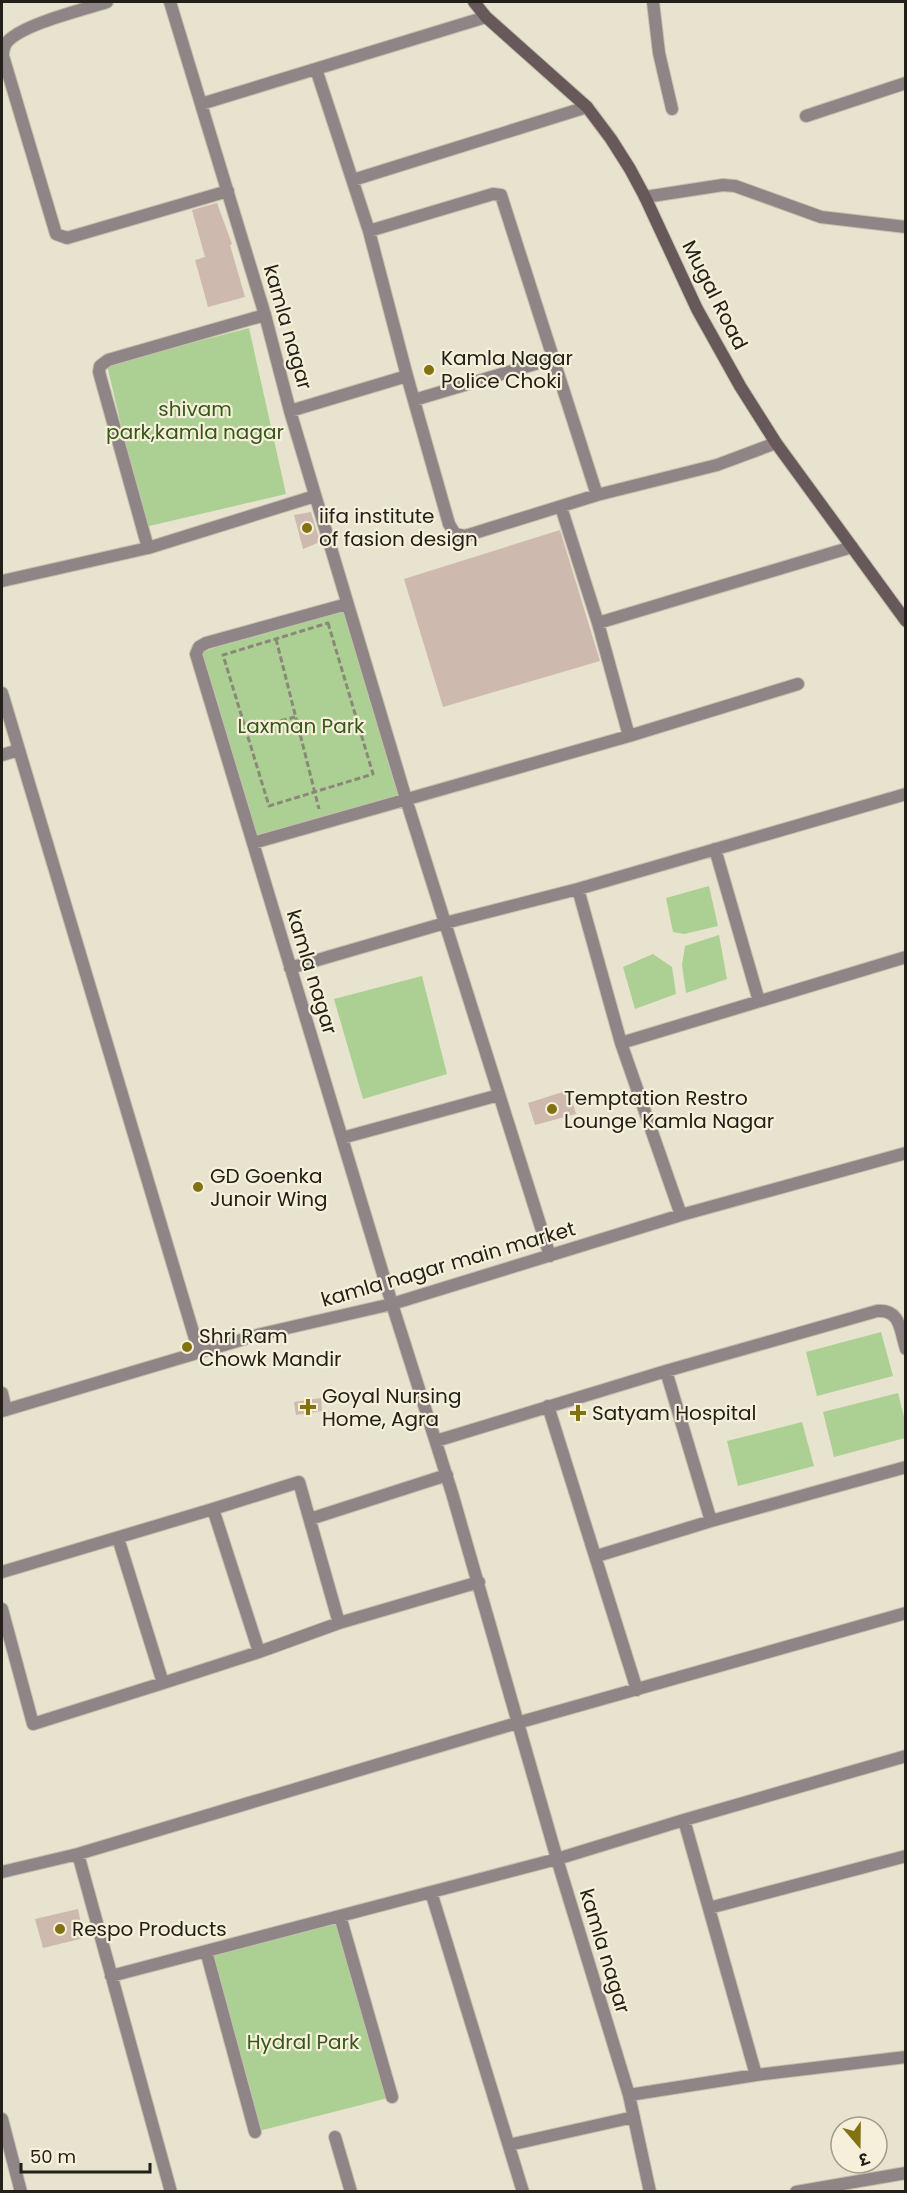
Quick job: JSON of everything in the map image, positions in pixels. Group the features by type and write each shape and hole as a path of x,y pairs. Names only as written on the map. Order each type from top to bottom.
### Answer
{"street":[{"path":"107,2 33,26 16,35 3,50 56,234 67,237 228,191"},
{"name":"kamla nagar","path":"170,2 265,315 315,496 406,799 550,1256"},
{"name":"Mugal Road","path":"474,2 486,17 587,107 630,169 697,309 740,386 776,443 906,621"},
{"path":"653,2 659,53 672,109"},
{"path":"201,104 486,17"},
{"path":"316,69 369,231 407,376 450,524 455,534 465,536 597,495 717,465 776,443"},
{"path":"806,116 906,83"},
{"path":"353,180 587,107"},
{"path":"645,197 723,185 735,186 821,217 906,226"},
{"path":"369,231 493,194 500,194 597,495"},
{"path":"148,548 99,372 100,366 108,360 265,315"},
{"path":"414,400 552,359"},
{"path":"291,411 407,376"},
{"path":"2,581 148,548 315,496"},
{"path":"561,507 598,623 629,736"},
{"path":"598,623 852,547"},
{"name":"kamla nagar","path":"347,604 206,643 197,651 197,658 392,1304 479,1582 557,1859 629,2095 651,2192"},
{"path":"253,843 629,736 798,684"},
{"path":"2,693 199,1353"},
{"path":"2,755 18,750"},
{"path":"290,968 446,923 578,889 906,794"},
{"path":"715,849 759,1001"},
{"path":"578,889 621,1043 681,1215"},
{"path":"621,1043 906,957"},
{"path":"342,1138 499,1095"},
{"name":"kamla nagar main market","path":"4,1410 261,1334 392,1304 681,1215 906,1153"},
{"path":"436,1441 666,1371 877,1311 890,1311 896,1317 906,1349"},
{"path":"666,1371 711,1521"},
{"path":"2,1393 4,1410"},
{"path":"548,1406 597,1556 637,1690"},
{"path":"597,1556 711,1521 906,1467"},
{"path":"310,1520 447,1475"},
{"path":"2,1572 299,1482 339,1623"},
{"path":"213,1509 259,1652"},
{"path":"118,1538 163,1683"},
{"path":"2,1609 33,1724 259,1652 339,1623 479,1582"},
{"path":"2,1872 78,1854 518,1723 906,1613"},
{"path":"111,1976 557,1859 906,1756"},
{"path":"684,1820 756,2075"},
{"path":"78,1854 171,2192"},
{"path":"709,1908 906,1856"},
{"path":"431,1892 523,2192"},
{"path":"340,1916 392,2097"},
{"path":"206,1952 255,2132"},
{"path":"629,2095 756,2075 906,2057"},
{"path":"508,2145 634,2117"},
{"path":"2,2119 21,2192"},
{"path":"335,2137 351,2192"},
{"path":"795,2192 821,2190 906,2174"}],"path":[{"path":"327,623 373,774 269,806 246,730 223,655 327,623"},
{"path":"276,639 315,792"},
{"path":"246,730 295,717"}],"green space":[{"name":"shivam park,kamla nagar","path":"249,328 286,494 145,527 107,365"},
{"name":"Laxman Park","path":"347,604 406,799 253,843 196,654"},
{"path":"709,886 718,926 684,934 673,932 666,898"},
{"path":"719,935 727,979 686,993 682,965 685,946"},
{"path":"653,954 672,967 676,994 635,1009 623,967"},
{"path":"422,976 447,1074 363,1099 334,999"},
{"path":"881,1332 893,1376 817,1396 806,1352"},
{"path":"898,1393 905,1421 905,1438 834,1457 823,1412"},
{"path":"802,1422 814,1466 738,1486 727,1441"},
{"name":"Hydral Park","path":"340,1916 392,2097 255,2132 206,1951"}],"building":[{"path":"217,203 232,244 230,245 245,297 208,307 195,260 205,257 192,210"},
{"name":"iifa institute of fasion design","path":"311,512 320,542 303,549 294,515"},
{"path":"560,530 600,661 443,707 404,579"},
{"name":"Temptation Restro Lounge Kamla Nagar","path":"569,1090 576,1114 535,1125 528,1103"},
{"path":"321,1398 322,1411 296,1415 294,1402"},
{"name":"Respo Products","path":"78,1909 84,1938 43,1948 35,1919"}],"place":[{"name":"Kamla Nagar Police Choki","path":"429,370"},
{"name":"iifa institute of fasion design","path":"307,528"},
{"name":"Temptation Restro Lounge Kamla Nagar","path":"552,1109"},
{"name":"GD Goenka Junoir Wing","path":"198,1187"},
{"name":"Shri Ram Chowk Mandir","path":"187,1347"},
{"name":"Goyal Nursing Home, Agra","path":"308,1407"},
{"name":"Satyam Hospital","path":"578,1413"},
{"name":"Respo Products","path":"60,1929"}]}
